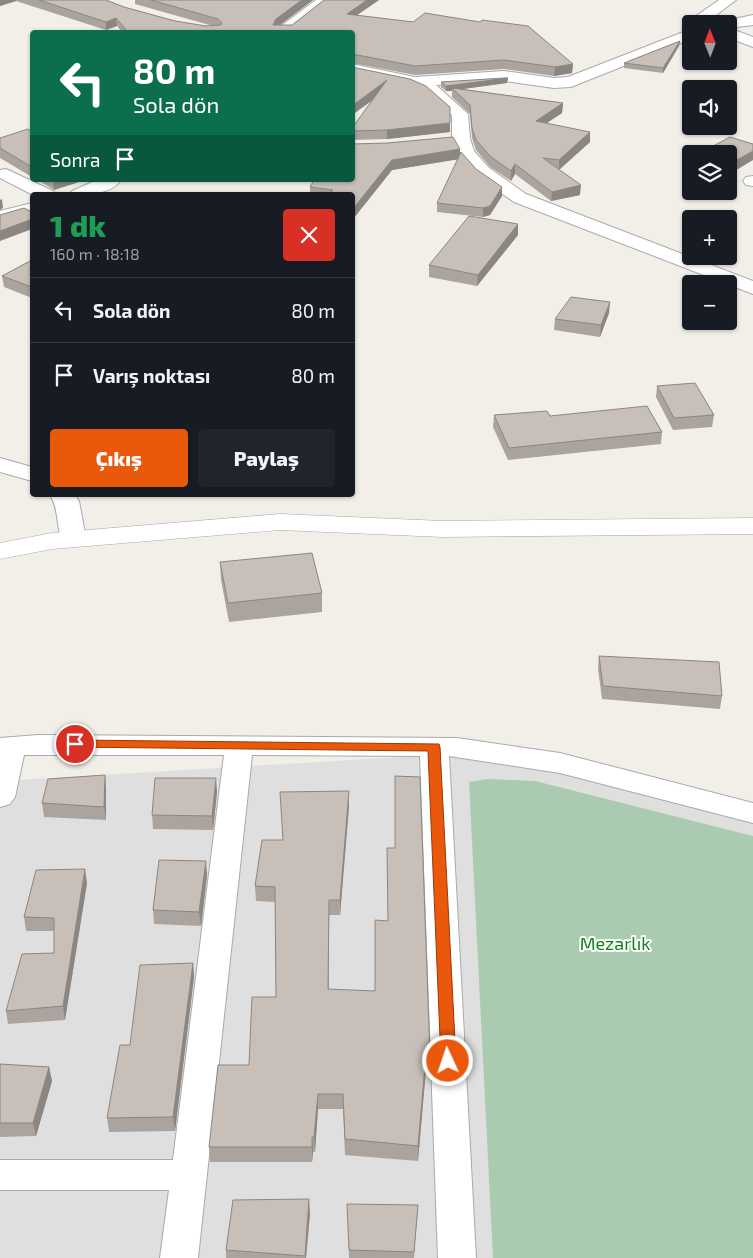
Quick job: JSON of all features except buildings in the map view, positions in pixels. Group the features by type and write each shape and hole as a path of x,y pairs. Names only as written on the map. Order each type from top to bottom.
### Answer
{"street":[{"path":"285,30 326,0"},
{"path":"706,15 729,0"},
{"path":"738,22 753,20"},
{"path":"738,36 753,42"},
{"path":"414,82 441,78 504,76 554,84 571,82 682,38"},
{"path":"355,70 414,82 433,90 460,114 461,138 466,152 483,172 520,198 753,288"},
{"path":"443,140 461,138"},
{"path":"6,174 41,192"},
{"path":"85,192 107,182"},
{"path":"0,217 30,210"},
{"path":"0,465 30,473"},
{"path":"64,497 68,501 74,539"},
{"path":"0,551 52,541 280,522 444,529 753,526"},
{"path":"0,797 6,747 38,744 457,747 560,764 753,813"},
{"path":"179,1258 239,745"},
{"path":"434,747 457,1258"},
{"path":"0,1174 188,1175"}],"shaded area":[{"path":"469,753 753,817 753,1258 0,1258 0,781"}],"green space":[{"name":"Mezarlık","path":"488,779 535,781 753,836 753,1258 493,1258 469,782"}],"route":[{"path":"75,744 434,747 448,1061"}]}
